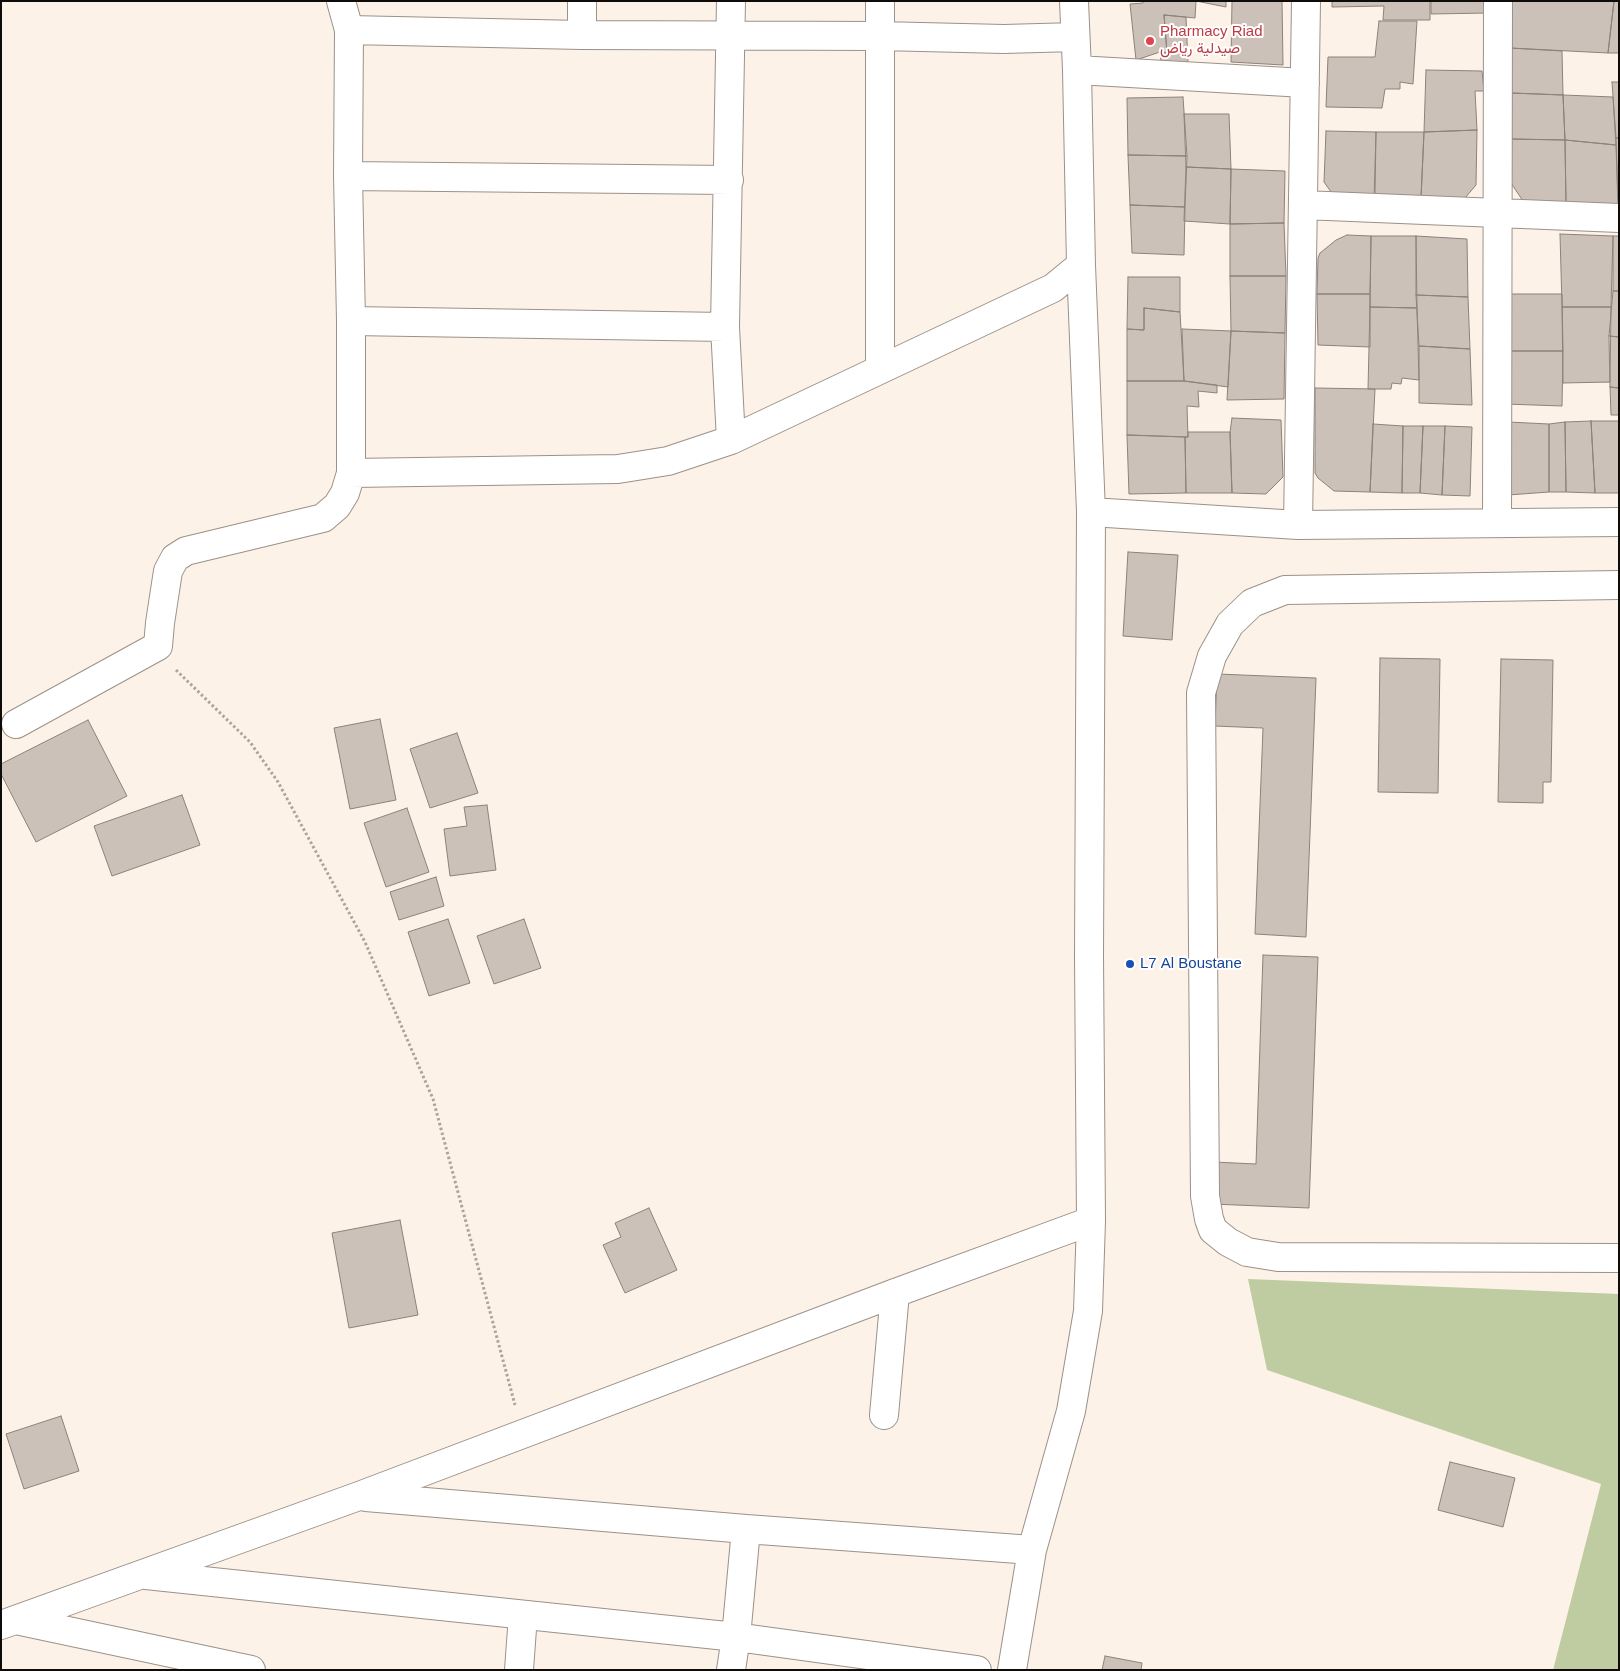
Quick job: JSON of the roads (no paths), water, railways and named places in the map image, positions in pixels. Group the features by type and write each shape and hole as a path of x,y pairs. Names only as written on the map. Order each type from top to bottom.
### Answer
{"street":[{"path":"16,724 158,646 165,585 168,571 175,558 186,551 323,518 337,506 345,493 351,473 351,321 348,176 349,30 341,1"},
{"path":"582,1 582,36"},
{"path":"731,1 725,327 731,440"},
{"path":"880,1 880,369"},
{"path":"1012,1670 1032,1550 1071,1411 1088,1311 1091,1221 1089,956 1091,512 1081,265 1074,1"},
{"path":"1298,526 1306,1"},
{"path":"1497,523 1498,1"},
{"path":"349,30 582,36 880,36 1004,39 1075,37"},
{"path":"1077,70 1305,83"},
{"path":"348,176 729,180"},
{"path":"1303,205 1619,218"},
{"path":"351,473 618,469 668,461 731,440 1053,288 1081,265"},
{"path":"351,321 725,327"},
{"path":"1091,512 1298,526 1619,522"},
{"path":"1619,586 1285,590 1252,603 1230,624 1212,656 1201,693 1205,1196 1209,1219 1214,1230 1228,1242 1247,1252 1278,1257 1619,1258"},
{"path":"8,1622 360,1496 895,1293 1091,1221"},
{"path":"884,1415 895,1293"},
{"path":"360,1496 746,1529 1032,1550"},
{"path":"731,1670 746,1529"},
{"path":"140,1575 736,1637 977,1670"},
{"path":"519,1670 524,1615"},
{"path":"8,1622 251,1670"}],"place":[{"name":"Pharmacy Riad صيدلية رياض","path":"1150,41"},
{"name":"L7 Al Boustane","path":"1130,964"}]}
